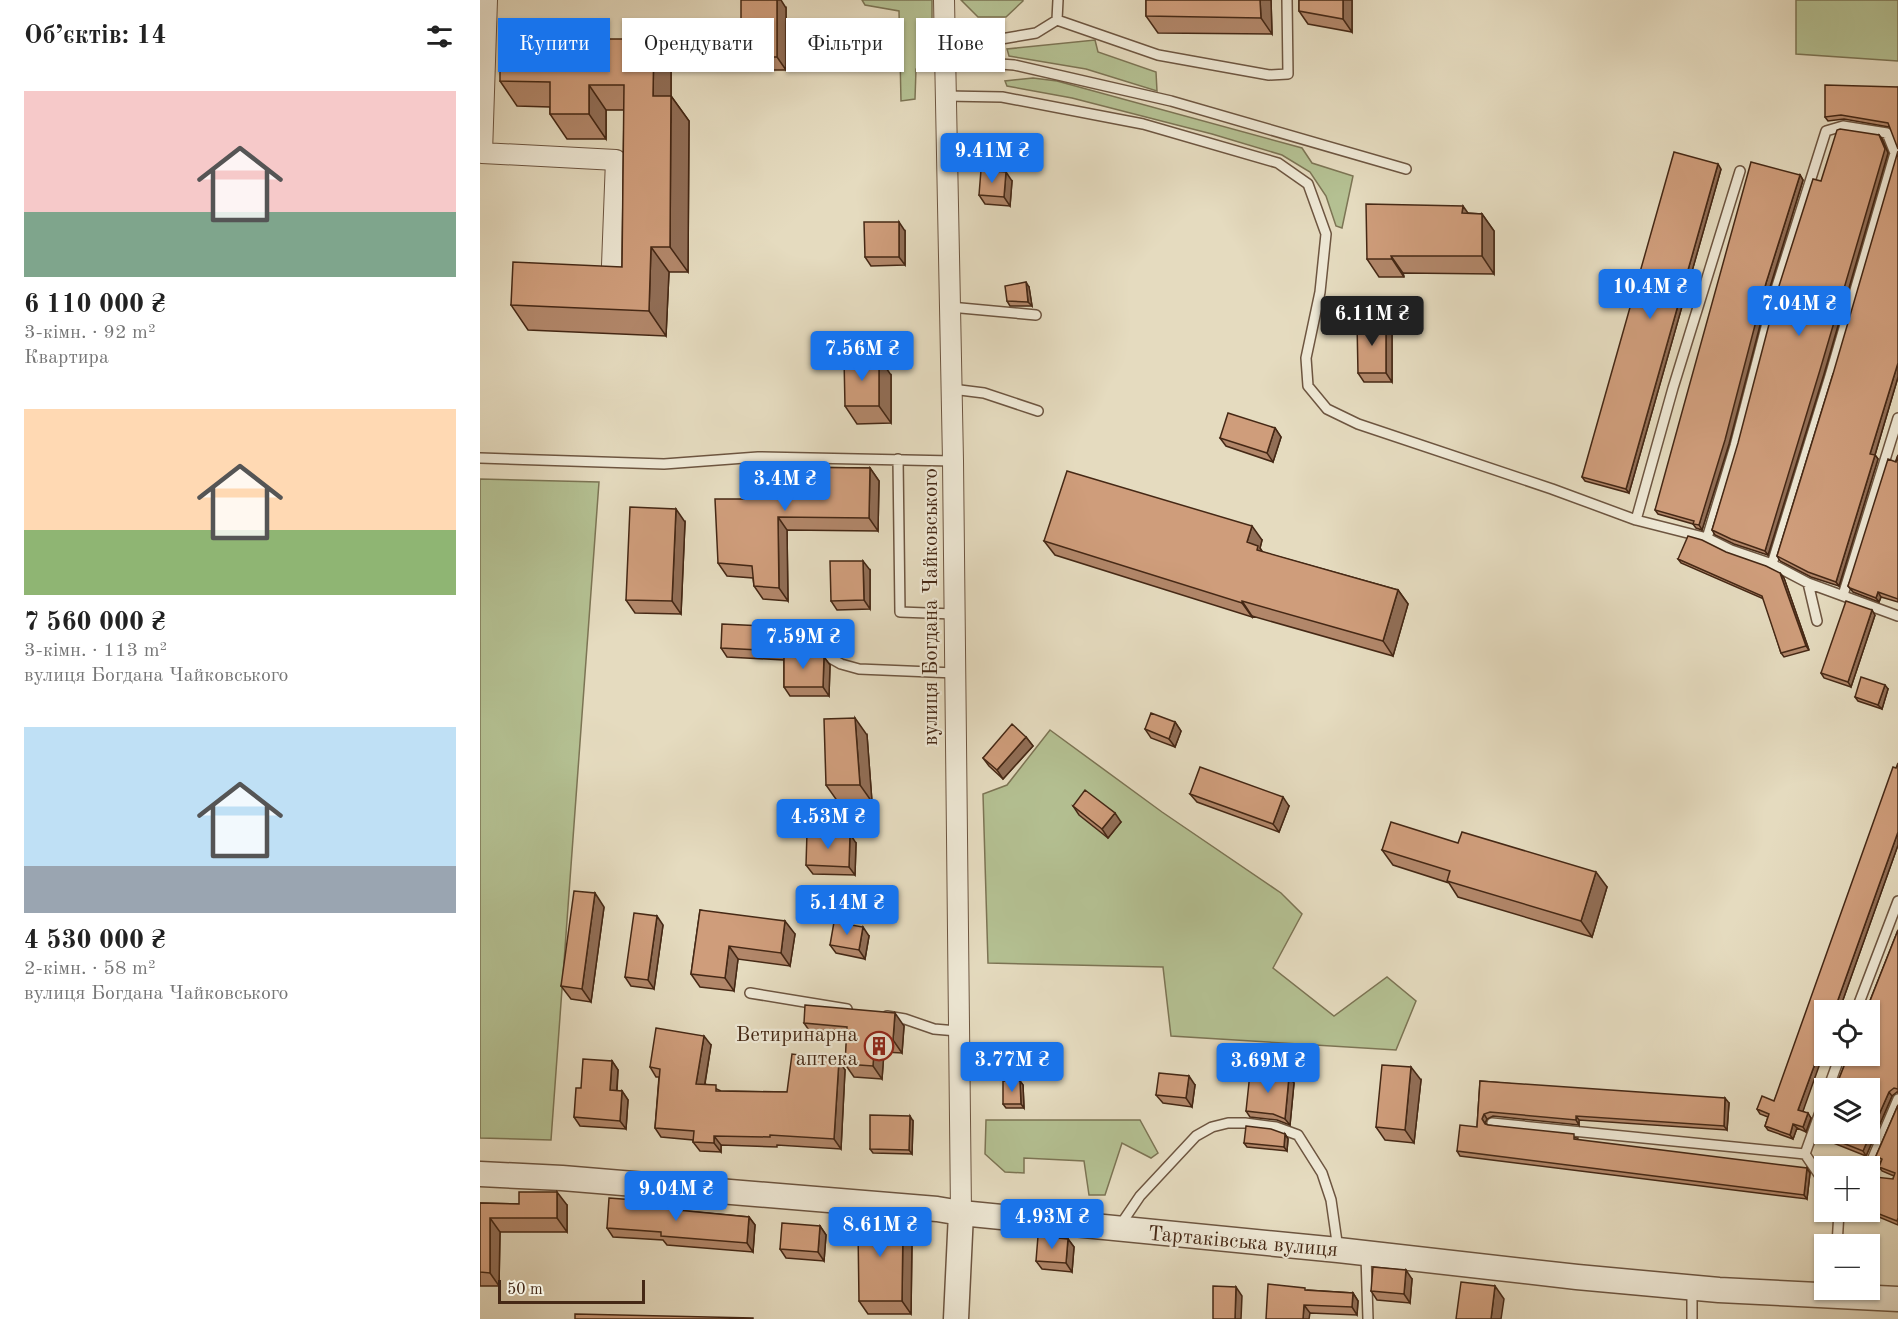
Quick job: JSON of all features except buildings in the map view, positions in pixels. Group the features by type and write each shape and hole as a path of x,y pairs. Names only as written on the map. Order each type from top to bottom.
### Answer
{"street":[{"path":"487,0 482,153 616,160 612,265"},
{"name":"вулиця Богдана Чайковського","path":"944,0 944,18"},
{"name":"вулиця Богдана Чайковського","path":"945,72 952,389 957,1030 961,1213"},
{"name":"Тартаківська вулиця","path":"480,1174 937,1209 1719,1290 1814,1292"},
{"path":"956,1319 961,1213"},
{"name":"Тартаківська вулиця","path":"1880,1297 1898,1299"}],"lane":[{"path":"1057,20 1058,0"},
{"path":"1057,20 1158,55 1269,75 1288,74 1287,0"},
{"path":"1005,38 1036,33 1057,20"},
{"path":"1005,64 1171,101 1406,169"},
{"path":"945,96 1002,97 1131,122 1278,163 1308,184 1326,234 1320,292 1306,358 1308,386 1327,409 1358,424 1552,489 1636,520 1707,538 1731,550 1772,564 1808,583 1898,616"},
{"path":"1707,538 1736,446 1776,289 1827,131 1844,126 1887,134 1895,153 1772,564"},
{"path":"1636,520 1673,388 1740,171"},
{"path":"950,307 1036,315"},
{"path":"952,389 984,393 1038,411"},
{"path":"1843,596 1898,418"},
{"path":"480,458 664,464 758,457 953,461"},
{"path":"898,459 900,612 954,614"},
{"path":"1808,583 1817,621"},
{"path":"813,648 842,664 859,669 955,673"},
{"path":"1860,1000 1898,901"},
{"path":"750,993 858,1011"},
{"path":"881,1015 905,1019 934,1029 957,1030"},
{"path":"1874,1156 1898,1099"},
{"path":"1118,1229 1140,1196 1196,1136 1227,1123 1245,1123 1276,1127 1298,1135 1322,1173 1330,1200 1338,1250"},
{"path":"1492,1123 1805,1154"},
{"path":"1805,1154 1814,1129"},
{"path":"1805,1154 1814,1167"},
{"path":"1366,1253 1368,1319"},
{"path":"1692,1287 1692,1319"}],"green space":[{"path":"862,0 932,0 932,18 916,18 915,99 901,101 900,72 904,72 904,18 899,18 899,11 865,5"},
{"path":"961,0 1023,1 1006,17 978,17"},
{"path":"1796,0 1898,0 1898,61 1796,54"},
{"path":"1095,40 1098,52 1156,72 1157,91 1086,69 1009,56 1007,49"},
{"path":"1033,78 1057,81 1302,148 1312,163 1353,176 1342,228 1336,226 1326,196 1310,172 1282,155 1212,134 1072,98 1007,86 1005,81"},
{"path":"480,479 599,482 551,1140 480,1138"},
{"path":"1050,730 1162,812 1281,893 1302,914 1273,968 1334,1016 1387,977 1416,1001 1396,1050 1171,1036 1163,967 988,963 983,794 1007,785"},
{"path":"986,1120 1140,1120 1158,1153 1151,1158 1122,1143 1105,1195 1089,1195 1084,1161 1024,1158 1024,1173 1005,1172 985,1154"}],"place":[{"name":"Ветиринарна аптека","path":"879,1046"}]}
